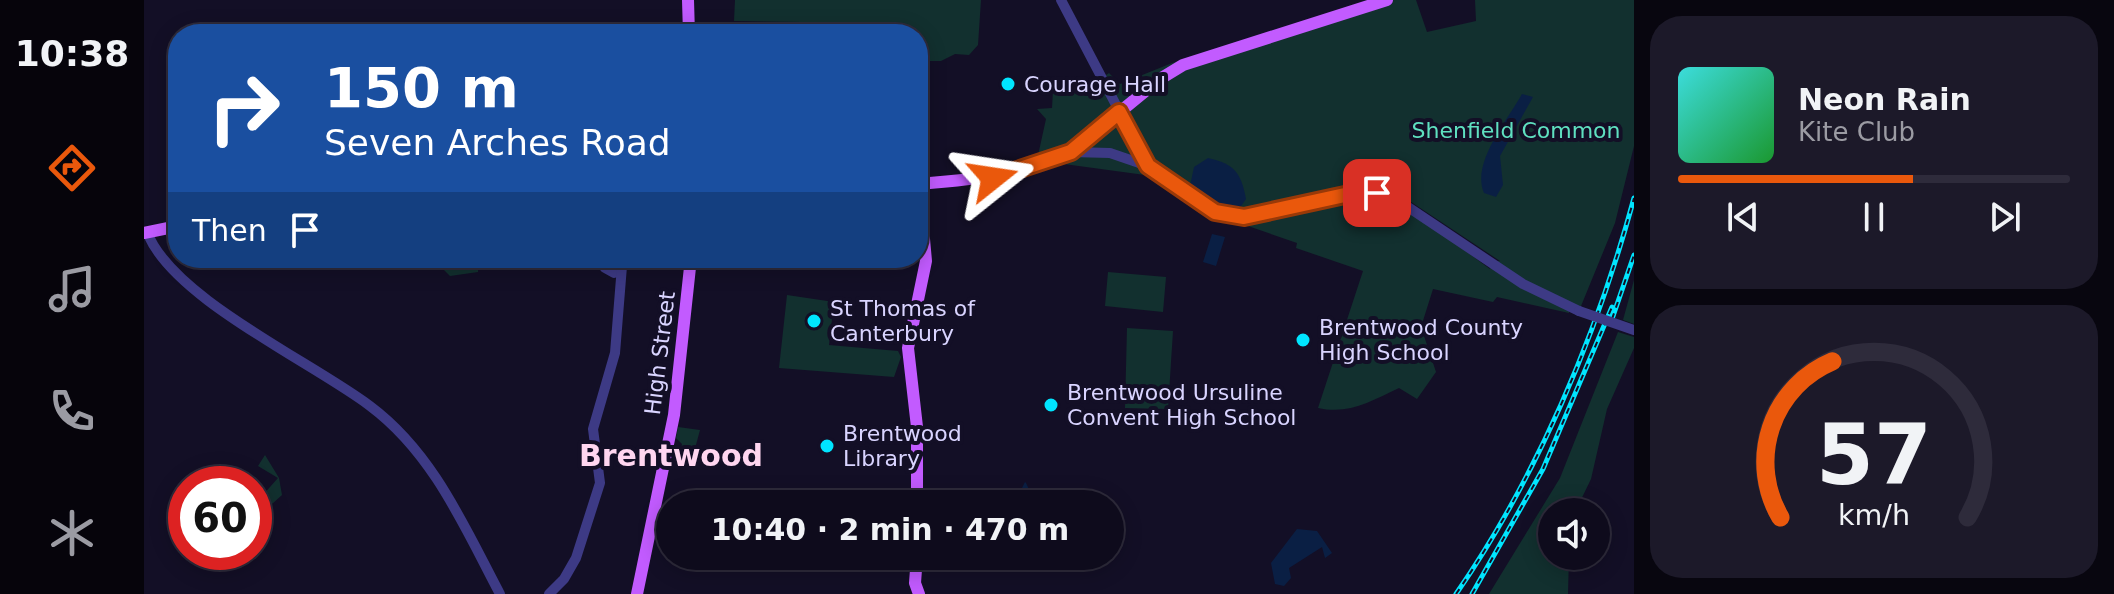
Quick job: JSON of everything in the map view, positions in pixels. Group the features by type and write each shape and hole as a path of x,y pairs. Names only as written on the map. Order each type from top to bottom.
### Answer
{"main road":[{"path":"688,0 689,24"},
{"path":"928,183 993,178 1071,152 1160,79 1203,56 1288,34 1387,0"},
{"path":"146,232 168,228"},
{"name":"High Street","path":"637,594 674,415 690,268"},
{"path":"917,490 917,427 908,348 925,268"},
{"path":"916,570 915,583 919,594"}],"street":[{"path":"1061,0 1148,166"},
{"path":"1123,157 1132,133"},
{"path":"1071,152 1110,153 1148,166 1204,206 1237,217 1354,193 1390,195 1403,200 1523,284 1579,311 1634,330"},
{"path":"146,232 168,265"},
{"path":"172,268 221,309 370,406 408,441 441,482 500,594"},
{"path":"606,268 619,303"},
{"path":"609,272 617,272 619,268"},
{"path":"549,594 564,579 576,558 600,483 593,429 615,353 622,268"}],"green space":[{"path":"735,0 981,0 978,45 969,55 955,54 941,61 928,61 928,24 734,21"},
{"name":"Shenfield Common","path":"1387,0 1416,0 1427,32 1476,21 1475,0 1634,0 1634,146 1615,223 1579,311 1569,307 1569,313 1497,297 1493,302 1433,289 1421,327 1436,372 1417,399 1399,388 1350,408 1329,410 1318,408 1363,271 1296,248 1297,243 1248,226 1278,214 1320,204 1380,200 1418,216 1490,269 1489,261 1500,261 1402,196 1363,190 1341,191 1297,198 1237,217 1147,171 1145,175 1064,164 1065,160 1037,160 1046,119 1037,109 1052,108 1053,90 1087,81 1094,83 1109,73 1120,84 1172,63"},
{"path":"442,268 478,268 478,272 450,276"},
{"path":"1108,272 1166,277 1163,312 1105,306"},
{"path":"1634,280 1634,324 1623,320"},
{"path":"787,295 834,302 829,345 898,351 901,357 894,377 779,368"},
{"path":"1127,328 1173,331 1168,409 1125,408"},
{"path":"1618,332 1634,337 1634,348 1607,409 1591,479 1582,498 1548,498 1560,478"},
{"path":"678,427 700,430 693,456 674,452 680,453 682,444 676,438"},
{"path":"265,455 272,466 258,466"},
{"path":"272,466 279,478 282,495 272,504 272,485 278,478 272,474"},
{"path":"1538,514 1538,570 1569,570 1568,594 1489,594"}],"water":[{"path":"1522,94 1533,97 1500,156 1503,185 1496,197 1484,193 1482,169 1492,142"},
{"path":"1208,158 1225,163 1239,176 1246,199 1237,212 1208,204 1190,186 1194,167"},
{"path":"1212,234 1225,237 1216,266 1203,262"},
{"path":"1297,529 1317,531 1332,553 1325,558 1322,547 1289,568 1291,578 1284,586 1275,584 1271,563"}],"railway":[{"path":"1456,594 1513,502 1562,404 1602,301 1634,198"},
{"path":"1612,319 1634,255"},
{"path":"1472,594 1543,469 1612,307"}],"place":[{"name":"Courage Hall","path":"1008,84"},
{"name":"St Thomas of Canterbury","path":"814,321"},
{"name":"Brentwood County High School","path":"1303,340"},
{"name":"Brentwood Ursuline Convent High School","path":"1051,405"},
{"name":"Brentwood Library","path":"827,446"}],"district":[{"name":"Brentwood","path":"671,455"}],"route":[{"path":"993,178 1056,160 1071,152 1119,112 1148,166 1215,212 1244,217 1302,207 1354,193 1377,193"}]}
